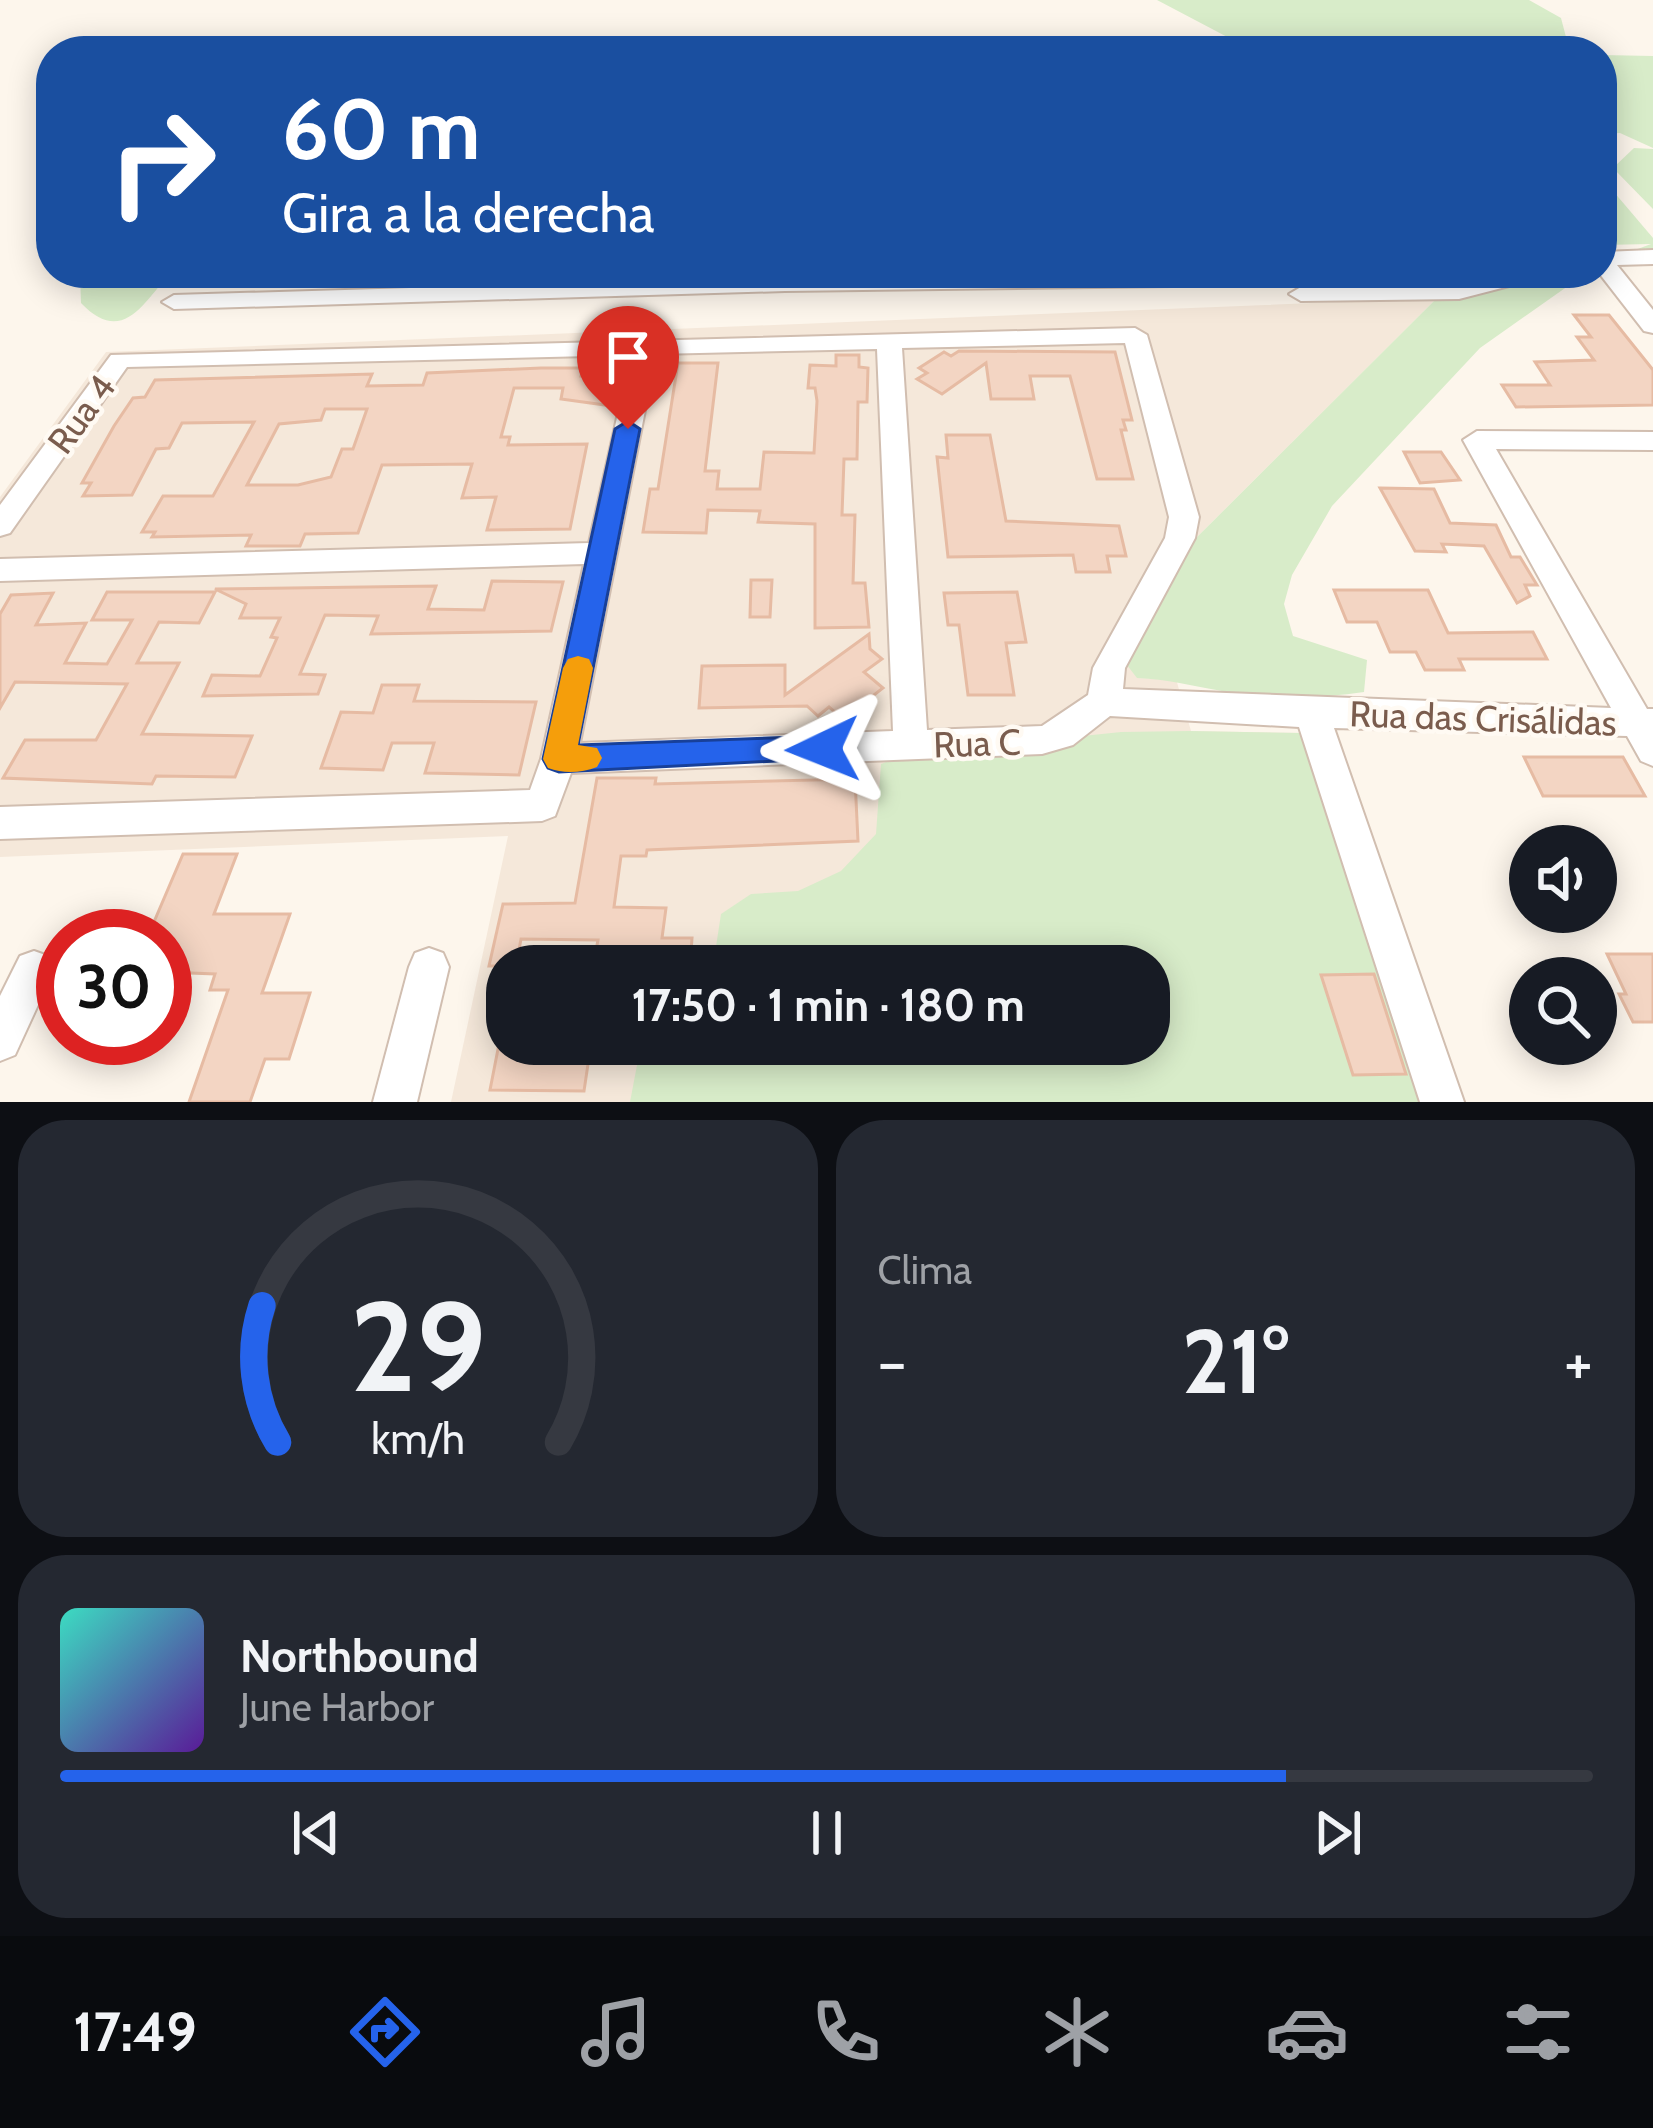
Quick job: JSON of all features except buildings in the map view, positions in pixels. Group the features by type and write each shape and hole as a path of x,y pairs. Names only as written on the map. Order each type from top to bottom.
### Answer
{"street":[{"path":"1617,259 1653,257"},
{"path":"1617,279 1653,326"},
{"path":"183,288 174,302 545,288"},
{"path":"1408,288 1459,292 1474,288"},
{"path":"0,823 542,805 559,759 644,346 1135,335 1184,517 1180,538 1109,668 1104,702 1312,714 1442,1102"},
{"path":"889,340 911,745"},
{"name":"Rua 4","path":"0,526 120,360 644,346"},
{"path":"1648,732 1477,440 1653,440"},
{"path":"0,569 602,554"},
{"name":"Rua C","path":"559,759 1042,740 1061,735 1104,702"},
{"name":"Rua das Crisálidas","path":"1312,714 1648,732"},
{"path":"395,1102 429,967"},
{"path":"0,1040 34,970"}],"shaded area":[{"path":"1437,298 1193,541 1137,678 1176,679 1191,731 1303,733 1424,1102 451,1102 508,836 0,857 0,497 106,352"}],"green space":[{"path":"1157,0 1529,0 1561,18 1566,36 1225,36"},
{"path":"1617,55 1653,56 1653,148 1620,133"},
{"path":"1634,148 1653,149 1653,209 1617,172 1617,164"},
{"path":"1617,196 1653,238 1653,256 1633,265 1635,250 1651,244 1617,245"},
{"path":"80,288 157,288 120,321 95,315 81,303"},
{"path":"1482,288 1565,288 1480,348 1332,506 1292,575 1284,604 1293,636 1367,660 1364,692 1275,697 1137,678 1123,660 1193,541 1437,298"},
{"path":"1121,732 1303,733 1424,1102 630,1102 637,1065 1170,1065 1170,945 716,945 721,914 751,894 798,891 841,871 876,834 881,764 903,755"}],"slow traffic":[{"path":"578,668 559,759 586,758"}],"route":[{"path":"628,429 559,759 823,749"}]}
